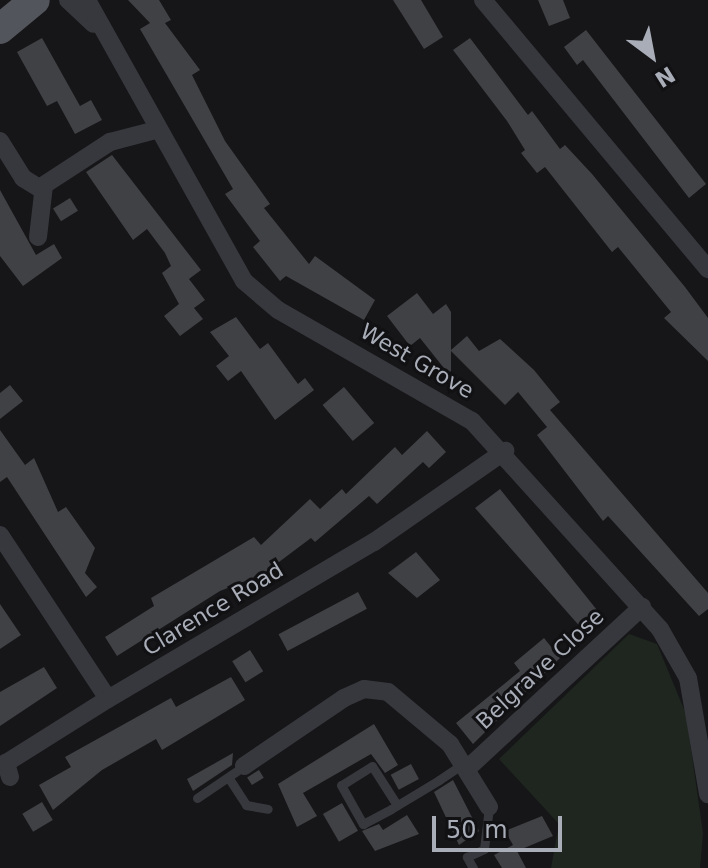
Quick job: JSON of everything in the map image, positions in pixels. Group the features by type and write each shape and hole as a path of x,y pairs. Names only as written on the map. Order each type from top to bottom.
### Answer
{"main road":[{"path":"0,6 5,0"},
{"path":"0,29 35,0"}],"street":[{"name":"West Grove","path":"68,0 96,26"},
{"name":"West Grove","path":"87,0 96,26 254,293 460,411 505,451 642,607 681,659 708,794"},
{"path":"483,0 708,269"},
{"path":"38,237 42,190 110,142 156,130"},
{"path":"0,141 23,178 42,190"},
{"name":"Clarence Road","path":"10,777 6,763 374,542 505,451"},
{"path":"0,535 108,699"},
{"name":"Belgrave Close","path":"467,764 642,607"},
{"path":"244,766 364,689 406,702 467,764 489,807"}],"lane":[{"path":"397,805 372,766 341,785 363,824 397,805 467,764"},
{"path":"197,798 230,780 244,766"},
{"path":"230,780 246,805 268,809"},
{"path":"473,868 467,857 484,849 489,807"}],"shaded area":[{"path":"629,634 657,644 686,714 703,833 700,868 551,868 559,824 499,759"}],"building":[{"path":"128,0 159,0 171,20 165,23 200,70 192,75 225,141 270,204 264,208 309,264 315,256 375,300 364,320 286,276 280,281 253,247 260,241 225,194 233,189 140,29 150,23"},
{"path":"393,0 421,0 443,37 424,49"},
{"path":"538,0 563,0 570,18 549,26"},
{"path":"586,30 706,184 689,198 583,60 577,65 564,47"},
{"path":"42,38 80,106 91,100 102,120 75,134 57,101 47,106 17,52"},
{"path":"470,38 528,115 532,111 560,149 565,145 592,174 708,318 708,361 664,318 671,312 618,247 612,252 545,167 537,173 521,153 525,150 507,121 453,50"},
{"path":"112,155 201,270 189,279 205,300 194,308 203,319 180,336 164,316 179,304 162,273 171,266 165,253 147,229 133,240 86,172"},
{"path":"0,190 36,255 54,244 62,258 23,286 0,256"},
{"path":"70,198 78,211 61,221 53,209"},
{"path":"417,293 433,314 446,304 451,312 451,350 467,336 479,351 500,339 534,370 560,402 550,410 708,593 708,609 699,616 608,516 603,521 537,435 547,427 518,392 505,405 451,351 451,377 420,338 410,346 387,316"},
{"path":"236,317 260,349 268,343 298,384 305,378 314,390 275,420 241,371 228,381 216,366 229,356 210,332"},
{"path":"10,385 23,401 0,419 0,393"},
{"path":"344,387 374,423 353,441 323,405"},
{"path":"0,430 25,465 34,458 58,512 66,507 95,548 85,573 97,587 86,597 7,477 0,482"},
{"path":"427,431 446,452 429,468 423,462 377,504 369,496 315,542 311,538 263,574 220,591 117,656 105,637 154,606 151,598 254,537 261,545 310,499 320,509 342,489 346,494 395,447 402,455"},
{"path":"500,489 601,615 583,630 475,508"},
{"path":"416,552 440,580 417,598 388,573"},
{"path":"358,592 367,609 287,651 279,634"},
{"path":"0,604 21,635 0,649"},
{"path":"544,638 560,658 473,744 456,723 520,671 514,663"},
{"path":"250,650 263,671 245,682 232,661"},
{"path":"44,667 57,688 0,726 0,692"},
{"path":"231,677 245,700 162,750 156,739 102,770 53,810 39,785 71,767 65,757 171,698 176,707"},
{"path":"374,724 398,765 385,773 371,754 303,793 317,816 297,827 278,784"},
{"path":"233,753 232,765 193,791 187,779"},
{"path":"411,764 419,779 399,790 391,775"},
{"path":"259,770 264,778 252,785 247,777"},
{"path":"453,780 479,831 459,845 434,792"},
{"path":"42,802 53,820 33,832 22,814"},
{"path":"342,803 358,831 339,842 323,814"},
{"path":"407,815 419,834 375,851 362,831 379,824 383,830"},
{"path":"542,816 553,836 517,851 526,868 502,868 494,855 513,845 505,831"}]}
